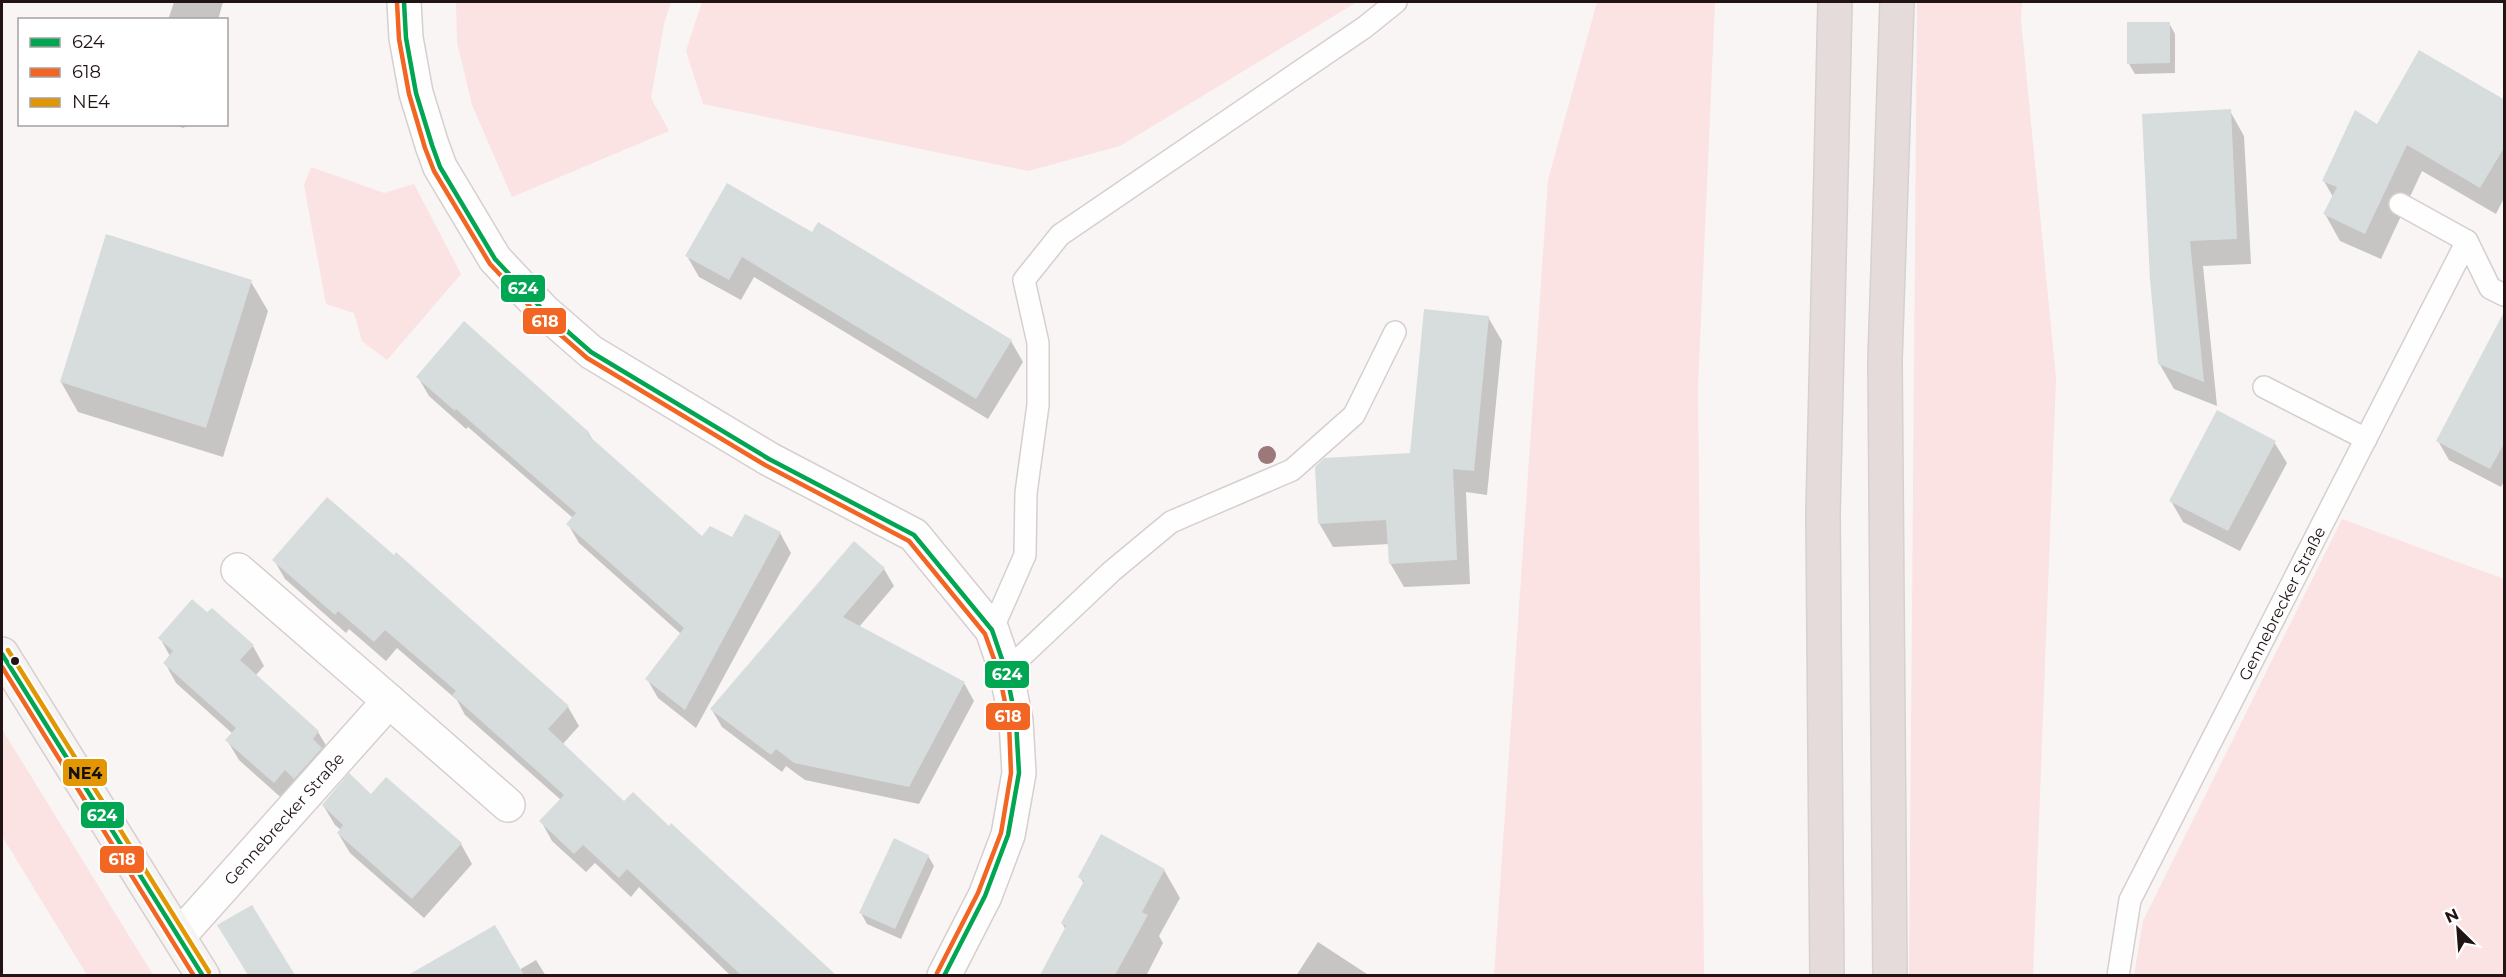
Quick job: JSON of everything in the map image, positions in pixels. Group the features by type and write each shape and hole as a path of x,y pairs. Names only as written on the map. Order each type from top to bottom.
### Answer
{"highway":[{"path":"1827,975 1823,514 1834,2"},
{"path":"1890,975 1885,360 1897,2"}],"main road":[{"path":"2,654 203,975"}],"street":[{"path":"404,2 406,38 416,93 432,145 440,167 495,259 544,311 591,352 769,459 914,535 992,630 1005,671 1016,721 1019,773 1008,835 986,896 944,975"},
{"path":"238,570 508,805"},
{"name":"Gennebrecker Straße","path":"180,935 389,701"}],"lane":[{"path":"992,630 1025,555 1026,493 1038,405 1038,343 1024,280 1060,235 1365,27 1396,2"},
{"path":"2400,204 2467,241 2490,288 2505,295"},
{"name":"Gennebrecker Straße","path":"2118,975 2130,900 2467,241"},
{"path":"1005,671 1112,571 1171,522 1292,470 1354,416 1395,332"},
{"path":"2264,387 2366,439"}],"shaded area":[{"path":"456,2 671,2 664,24 651,98 669,131 512,197 472,105 457,42"},
{"path":"702,2 1357,2 1120,146 1028,171 703,104 686,51"},
{"path":"1597,2 1715,2 1698,388 1704,975 1494,975 1548,180"},
{"path":"1917,2 2022,2 2021,20 2056,378 2033,975 1909,975"},
{"path":"311,167 384,193 414,184 461,274 387,360 362,341 354,313 326,304 304,185"},
{"path":"2342,519 2504,579 2504,975 2134,975 2143,921"},
{"path":"2,729 153,975 87,975 2,836"}],"building":[{"path":"2127,22 2170,22 2170,63 2127,64"},
{"path":"2419,50 2505,100 2505,146 2480,188 2407,145 2365,234 2323,214 2337,187 2322,181 2355,110 2377,124"},
{"path":"2231,109 2237,239 2190,241 2204,382 2158,364 2150,280 2142,114"},
{"path":"727,183 812,232 818,222 1012,340 976,399 742,257 729,280 685,256"},
{"path":"106,234 252,280 206,428 60,382"},
{"path":"1424,309 1489,316 1474,471 1453,469 1457,560 1389,564 1386,520 1318,524 1315,467 1324,458 1410,453"},
{"path":"2505,310 2505,442 2490,469 2436,441"},
{"path":"464,321 702,536 710,526 732,537 745,514 781,532 685,710 645,679 684,628 566,524 576,513 416,377"},
{"path":"2217,410 2276,441 2228,531 2169,501"},
{"path":"327,497 394,555 396,552 569,706 548,729 624,801 633,792 669,826 671,823 836,975 741,975 627,869 619,878 583,845 574,854 539,821 564,795 452,695 456,691 385,630 374,642 338,611 335,615 272,560"},
{"path":"854,541 885,568 843,617 965,682 909,787 794,763 776,749 771,755 710,709"},
{"path":"192,599 207,612 212,608 254,645 240,660 319,731 313,739 322,748 294,779 285,770 274,783 225,740 236,728 163,663 173,651 158,638"},
{"path":"349,773 371,794 386,777 462,843 412,899 337,833 343,825 322,805"},
{"path":"1101,834 1165,869 1142,912 1148,915 1115,975 1040,975 1066,926 1061,923 1084,881 1078,877"},
{"path":"894,838 929,855 895,929 859,913"},
{"path":"252,905 295,975 248,975 217,925"},
{"path":"495,925 524,975 408,975"}],"transit line":[{"name":"618","path":"397,2 399,39 409,94 425,148 434,171 490,264 539,316 587,358 765,465 909,541 985,634 999,673 1009,722 1011,773 1001,833 978,893 937,973"},
{"name":"624","path":"404,2 406,38 416,93 432,145 440,167 495,259 544,311 591,352 769,459 914,535 992,630 1006,671 1016,721 1019,773 1008,835 985,896 944,976"},
{"name":"NE4","path":"8,650 209,972"},
{"name":"624","path":"2,654 203,976"},
{"name":"618","path":"2,667 194,976"}]}
